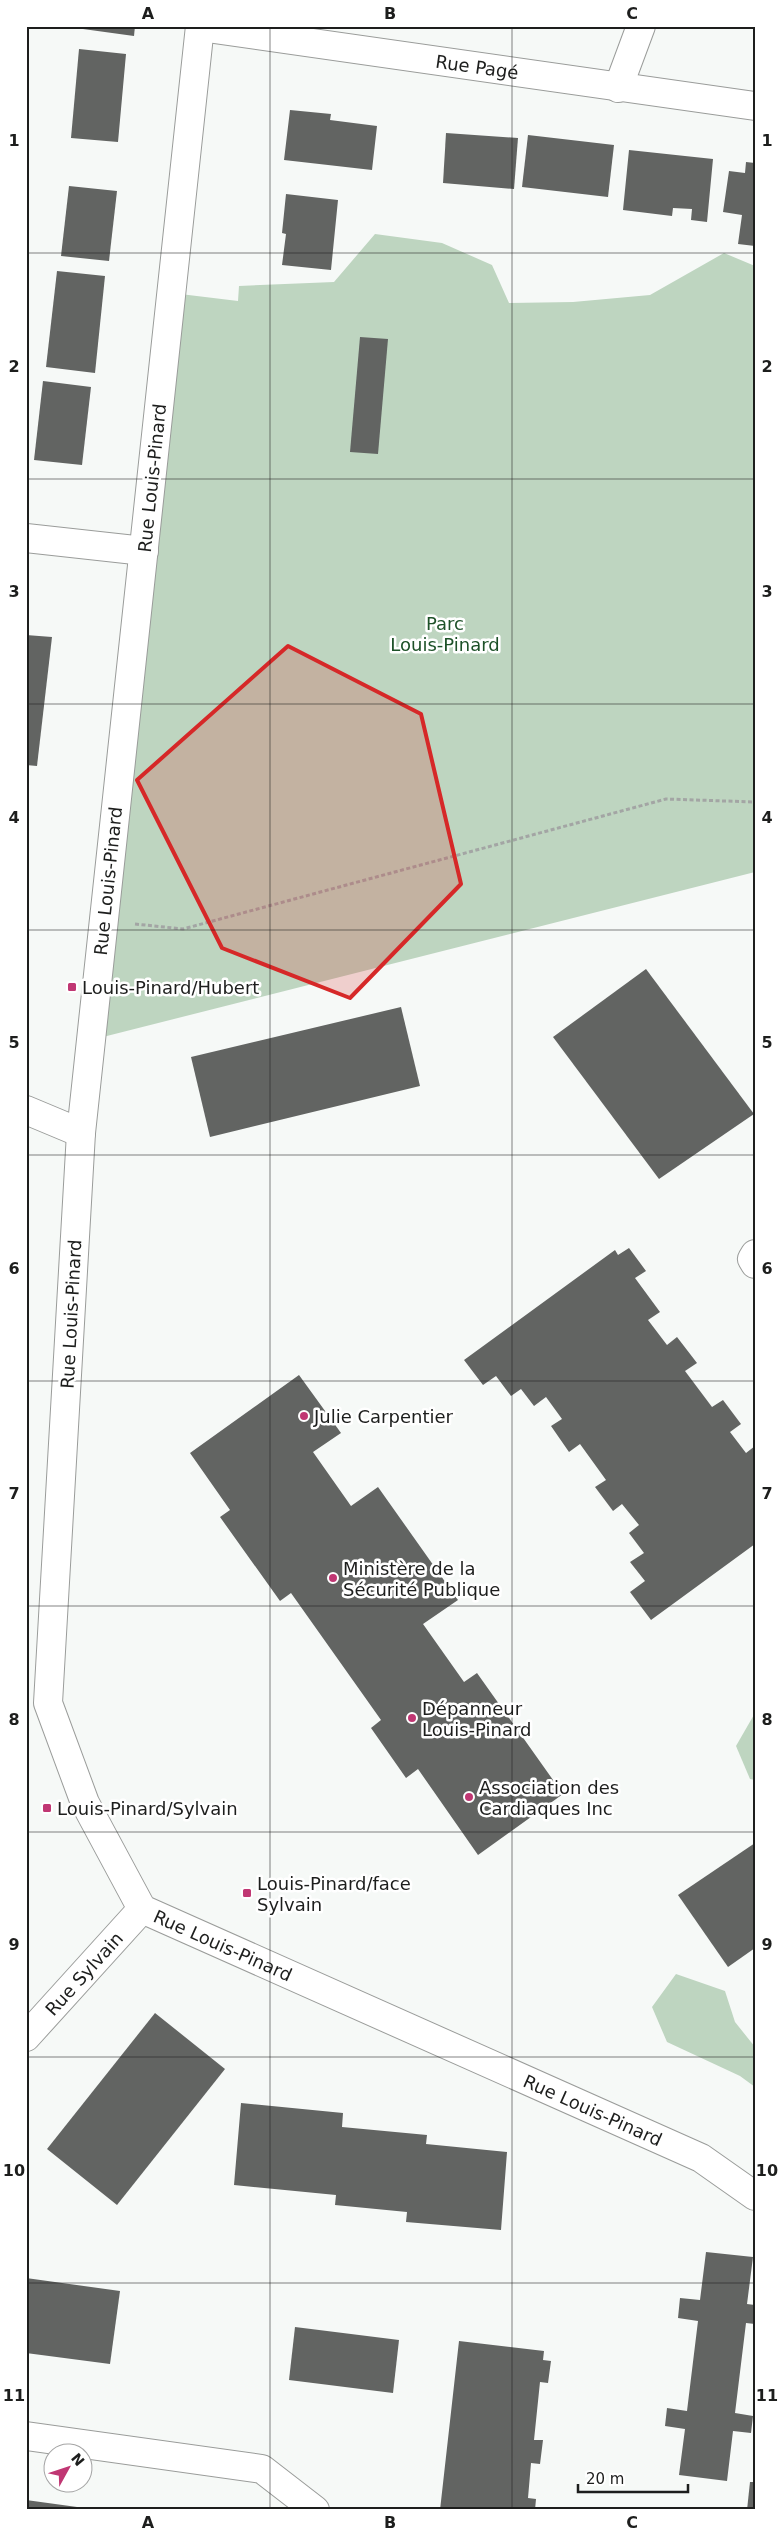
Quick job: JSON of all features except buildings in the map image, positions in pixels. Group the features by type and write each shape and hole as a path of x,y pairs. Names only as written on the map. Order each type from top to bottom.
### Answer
{"street":[{"path":"618,88 641,26"},
{"name":"Rue Pagé","path":"200,27 755,106"},
{"name":"Rue Louis-Pinard","path":"200,27 81,1133 48,1703 85,1803 142,1909 701,2158 755,2196"},
{"path":"26,538 144,551"},
{"path":"26,1110 81,1133"},
{"path":"755,1254 752,1259 755,1264"},
{"name":"Rue Sylvain","path":"26,2037 142,1909"},
{"path":"26,2436 262,2469 315,2510"}],"path":[{"path":"104,921 183,929 666,799 755,802"}],"highlighted area":[{"path":"288,646 421,714 461,884 350,998 222,948 137,780"}],"green space":[{"name":"Parc Louis-Pinard","path":"375,234 442,243 492,265 509,303 573,302 650,295 724,253 755,266 755,872 91,1040 172,293 238,301 239,286 334,282"},
{"path":"755,1713 755,1780 750,1779 736,1746"},
{"path":"676,1974 725,1991 735,2022 755,2047 755,2087 740,2076 667,2042 652,2007"}],"place":[{"name":"Louis-Pinard/Hubert","path":"72,987"},
{"name":"Julie Carpentier","path":"304,1416"},
{"name":"Ministère de la Sécurité Publique","path":"333,1578"},
{"name":"Dépanneur Louis-Pinard","path":"412,1718"},
{"name":"Association des Cardiaques Inc","path":"469,1797"},
{"name":"Louis-Pinard/Sylvain","path":"47,1808"},
{"name":"Louis-Pinard/face Sylvain","path":"247,1893"}]}
